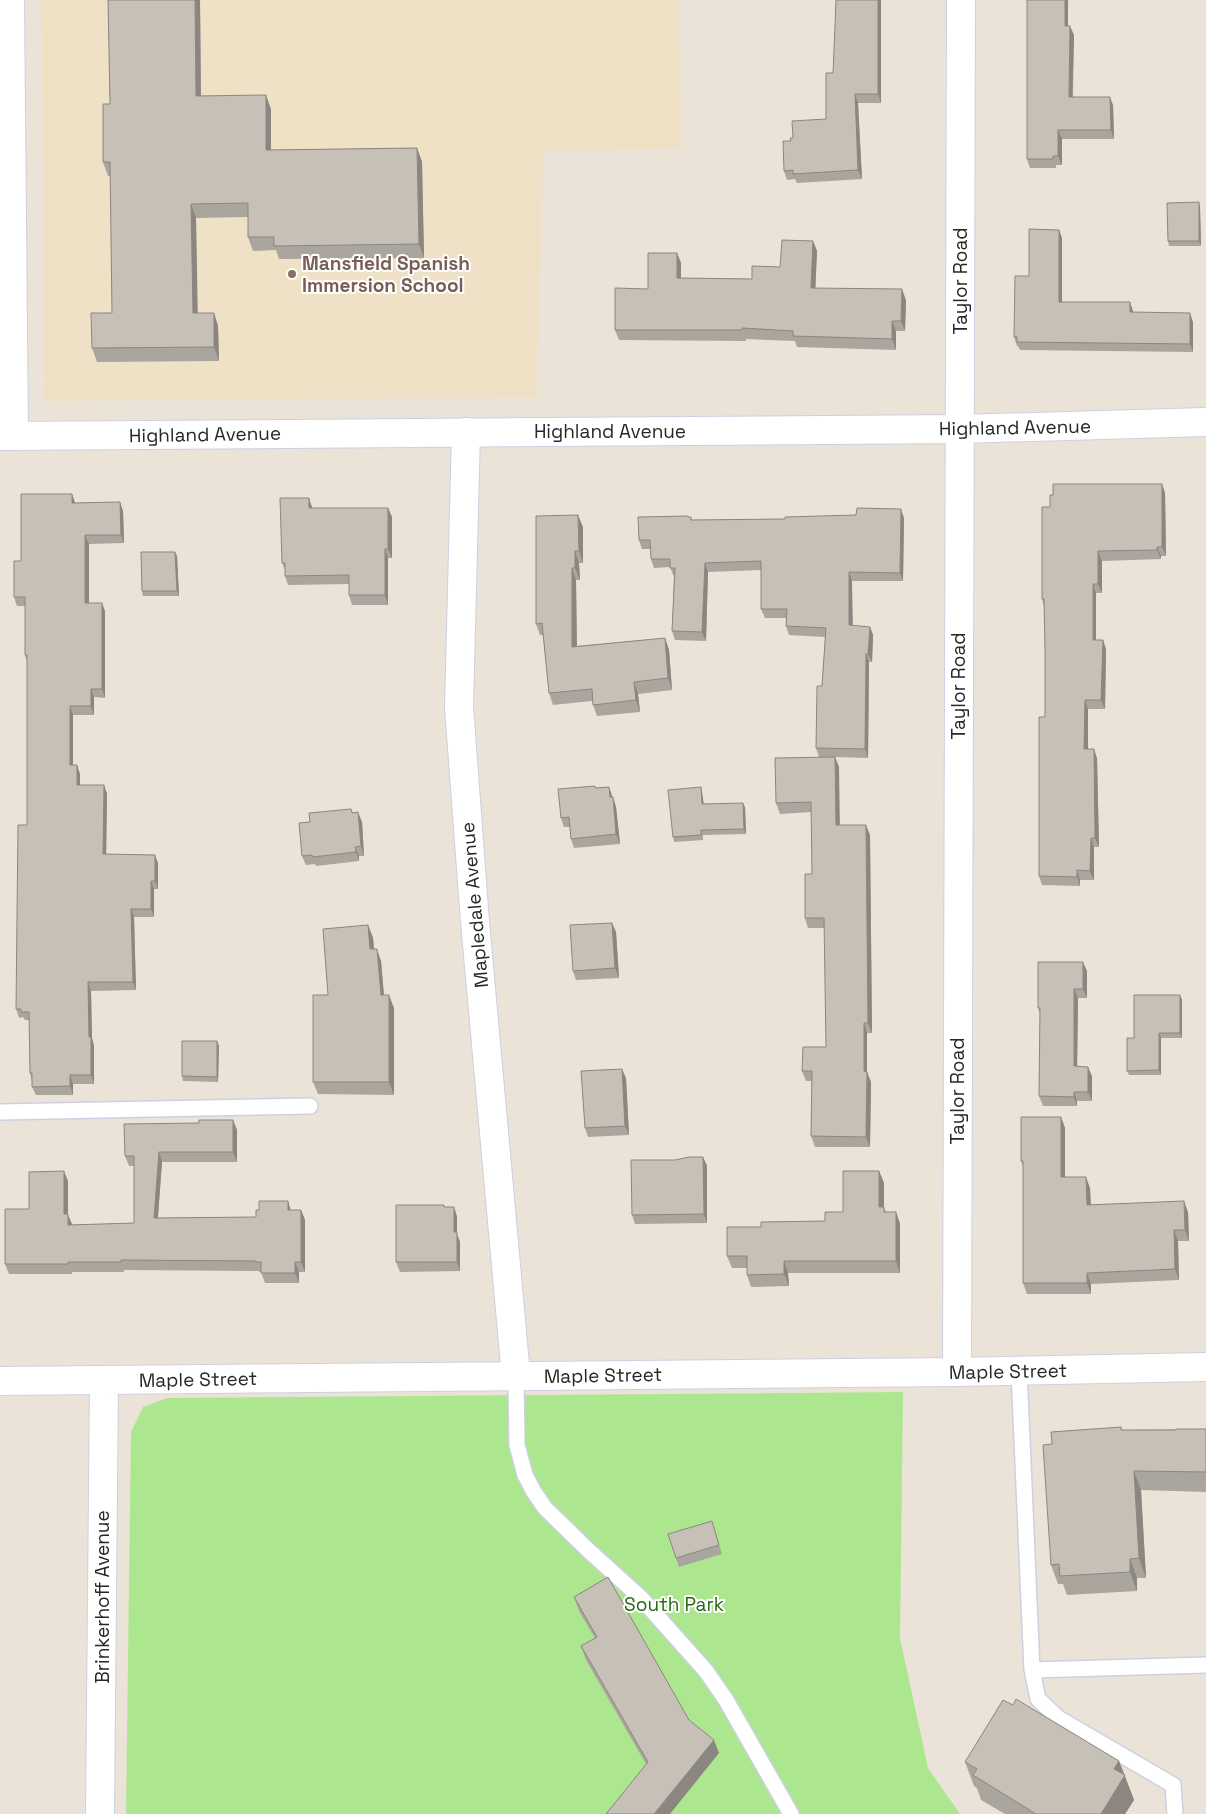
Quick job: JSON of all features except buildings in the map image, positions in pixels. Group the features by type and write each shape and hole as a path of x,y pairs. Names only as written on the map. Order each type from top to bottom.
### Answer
{"street":[{"path":"7,436 10,0"},
{"name":"Taylor Road","path":"956,1372 961,0"},
{"name":"Highland Avenue","path":"7,436 959,428 1206,422"},
{"name":"Mapledale Avenue","path":"466,432 459,707 475,922 516,1376"},
{"name":"Maple Street","path":"0,1381 956,1372 1206,1367"},
{"name":"Brinkerhoff Avenue","path":"100,1814 104,1380"}],"lane":[{"path":"0,1112 310,1106"},
{"path":"1018,1370 1032,1670 1038,1699 1058,1718 1173,1785 1175,1814"},
{"path":"516,1376 517,1445 525,1475 534,1492 545,1508 641,1598 706,1671 726,1700 791,1814"},
{"path":"1032,1670 1206,1665"}],"shaded area":[{"name":"Mansfield Spanish Immersion School","path":"42,0 679,0 682,148 543,151 537,397 44,401"}],"green space":[{"name":"South Park","path":"903,1392 900,1638 928,1768 960,1814 126,1814 131,1432 143,1407 167,1398"}],"place":[{"name":"Mansfield Spanish Immersion School","path":"292,274"}]}
